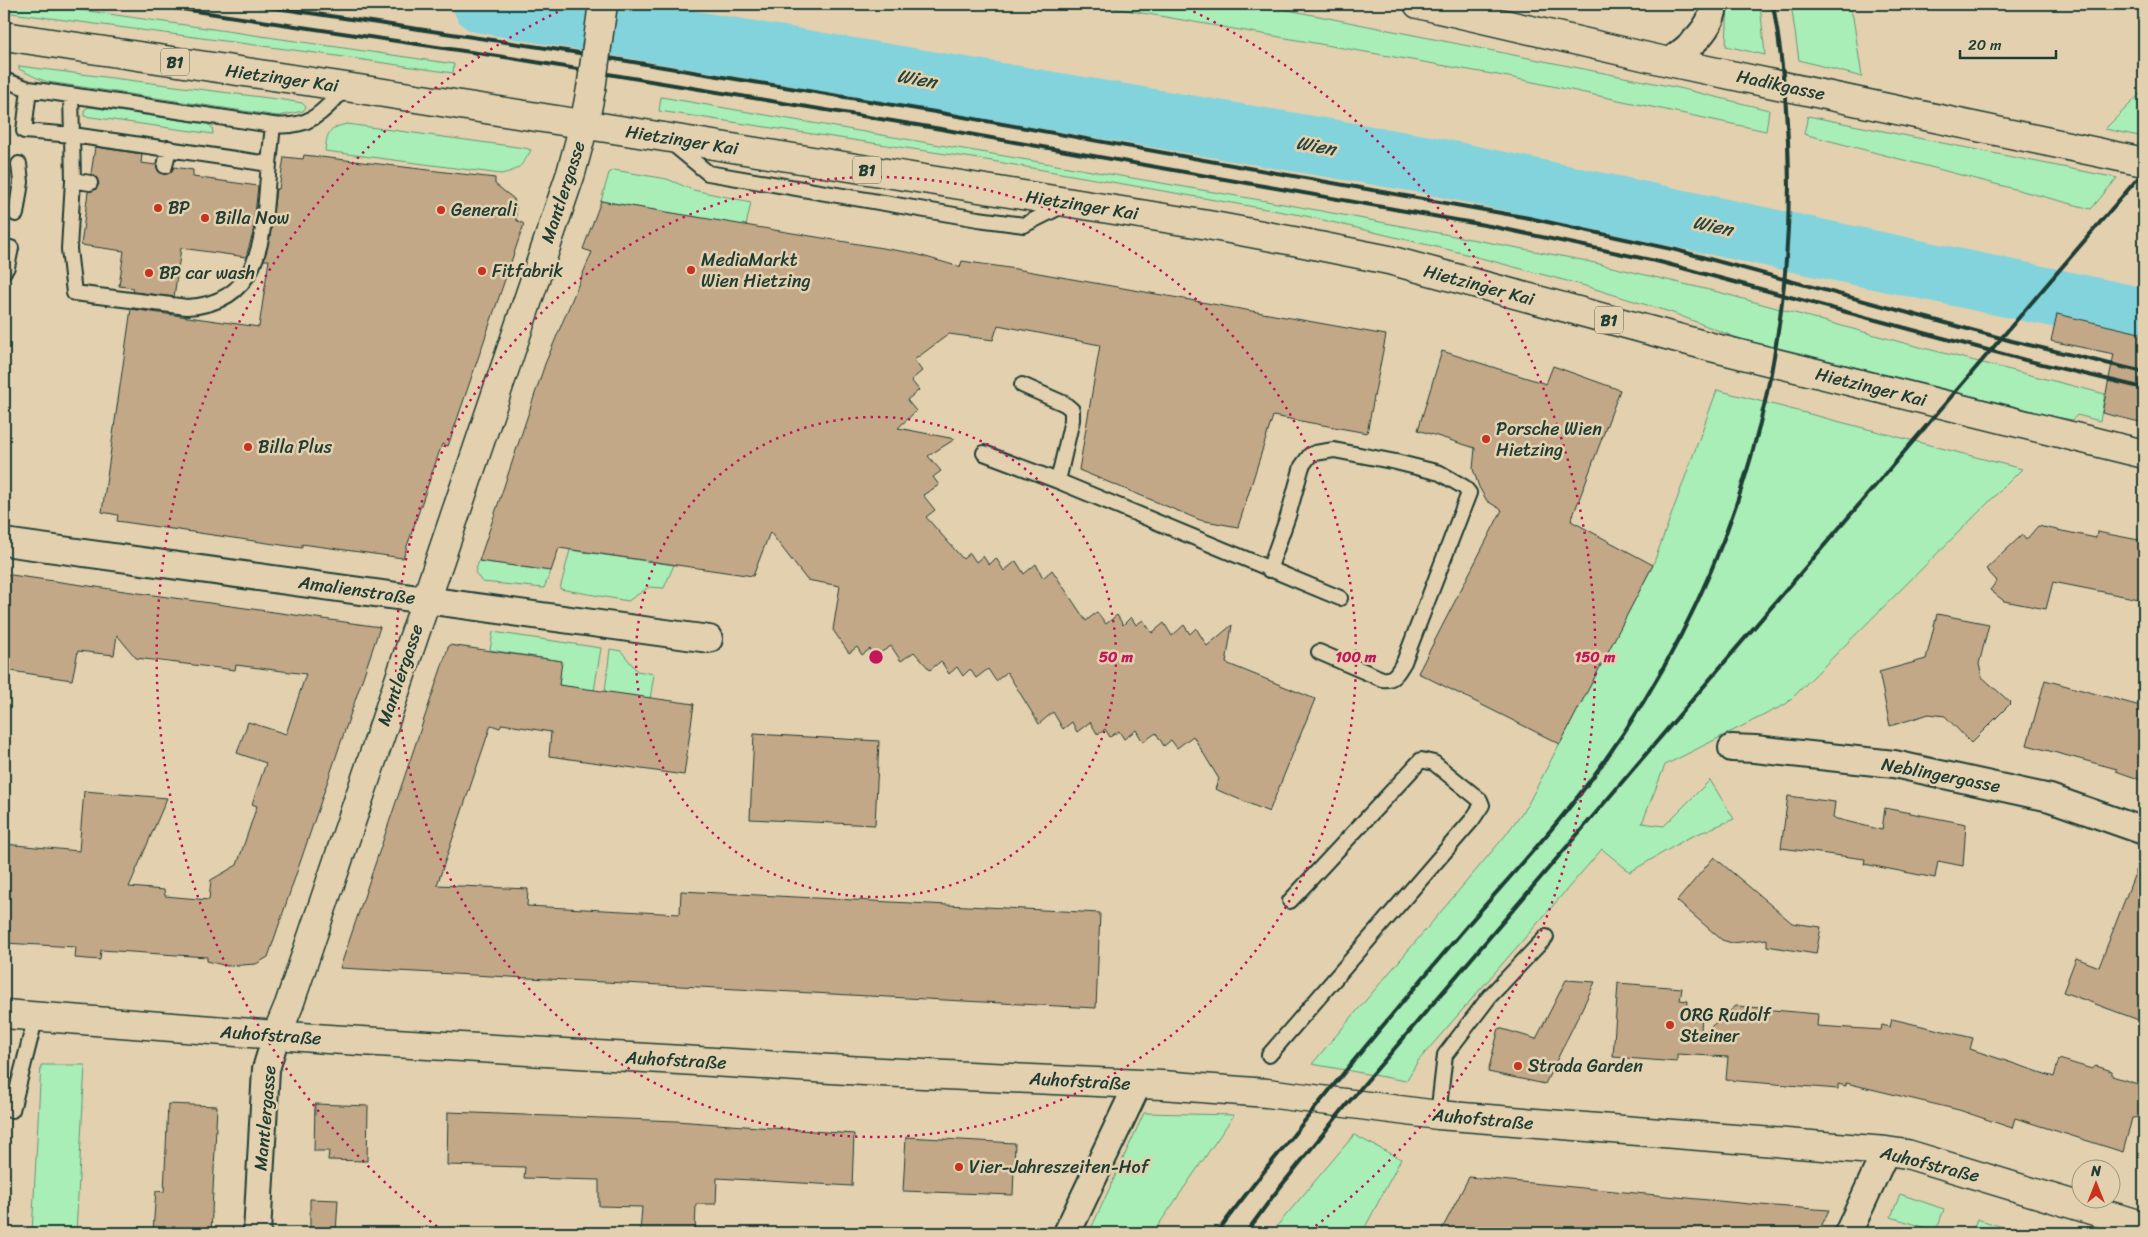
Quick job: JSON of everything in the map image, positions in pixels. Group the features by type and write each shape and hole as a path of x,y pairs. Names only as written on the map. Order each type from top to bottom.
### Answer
{"street":[{"name":"Mantlergasse","path":"257,1233 266,1069 571,173 584,125 591,89 603,4"},
{"name":"Hadikgasse","path":"1418,4 1669,62 2144,162"},
{"path":"1669,62 1691,46 1714,14 1714,4"},
{"name":"Hietzinger Kai","path":"4,36 346,87 1208,225 1388,260 1711,347 2144,454"},
{"name":"Amalienstraße","path":"4,542 709,639"},
{"name":"Neblingergasse","path":"1732,748 1894,764 2050,798 2144,831"},
{"name":"Auhofstraße","path":"4,1014 276,1036 881,1072 1138,1084 1267,1093 1438,1116 1886,1151 1907,1154 2144,1226"},
{"path":"1067,1233 1138,1084"},
{"path":"1848,1233 1886,1151"}],"lane":[{"path":"4,80 29,88 72,96 273,125 296,126 311,120 322,112 346,87"},
{"path":"29,88 24,131 72,135 169,148 269,164"},
{"path":"72,96 73,180 69,249 74,293 187,307 199,306 223,298 236,290 245,282 256,261 262,234 273,125"},
{"path":"165,166 169,148"},
{"path":"16,214 21,182 19,164"},
{"path":"73,180 90,184"},
{"path":"4,271 7,267 11,248"},
{"path":"1022,385 1066,404 1072,410 1072,420 1058,481"},
{"path":"1269,570 1288,516 1302,466 1310,455 1315,453 1334,450 1440,473 1464,487 1469,493 1404,662 1396,676 1391,679 1382,679 1319,652"},
{"path":"984,453 1058,481 1340,598"},
{"path":"1269,1055 1472,820 1482,805 1480,800 1434,763 1421,760 1290,901"},
{"path":"1438,1116 1445,1055 1490,996 1546,937"},
{"path":"4,1109 12,1110 36,1016"}],"green space":[{"path":"4,4 40,4 454,64 453,73 4,12"},
{"path":"1091,4 1258,4 1679,88 1769,110 1766,131 1509,77"},
{"path":"1728,4 1760,4 1765,55 1726,46"},
{"path":"1791,4 1848,4 1853,17 1862,77 1799,60"},
{"path":"19,66 284,100 302,103 306,107 303,111 279,116 271,115 48,82 19,69"},
{"path":"2144,90 2144,137 2105,129"},
{"path":"661,97 1295,206 1582,260 1718,292 1904,343 2105,394 2100,421 2077,415 2073,420 1970,402 1753,344 1673,313 1582,285 1458,252 1306,216 986,160 659,111"},
{"path":"89,107 207,124 212,127 213,134 84,116 84,110"},
{"path":"1808,116 2117,178 2091,209 1804,134"},
{"path":"347,124 531,150 519,167 501,174 325,151 330,132 336,127"},
{"path":"614,170 667,179 693,190 751,202 746,226 601,201 609,173"},
{"path":"1717,390 2022,469 1786,704 1665,765 1642,823 1664,826 1710,780 1734,819 1688,838 1630,872 1602,849 1418,1061 1406,1081 1312,1064 1505,836 1528,804 1653,565"},
{"path":"570,550 674,565 664,588 649,587 628,601 560,589"},
{"path":"479,561 551,571 544,588 482,582 475,572"},
{"path":"493,632 601,648 594,691 559,685 561,661 490,650"},
{"path":"610,649 621,651 637,671 654,674 650,699 605,692"},
{"path":"41,1065 85,1065 76,1233 32,1233"},
{"path":"1144,1113 1234,1115 1153,1233 1089,1233"},
{"path":"1354,1135 1401,1159 1362,1233 1271,1233"},
{"path":"1900,1194 1944,1209 1936,1231 1891,1217"},
{"path":"1977,1219 2022,1233 1972,1233"}],"building":[{"name":"BP","path":"95,147 142,154 141,163 156,165 159,172 163,174 171,172 174,167 193,170 193,177 258,186 253,233 246,257 181,248 174,297 133,292 134,288 119,286 124,251 81,245 88,192 96,189 99,184 96,177 91,174"},
{"path":"304,155 495,178 495,184 514,199 516,220 524,224 448,446 442,444 403,558 302,544 302,548 117,521 118,515 102,512 131,309 259,327 269,260 264,260 270,236 276,189 279,189 284,157 303,159"},
{"path":"601,201 912,253 960,267 962,261 1016,269 1386,335 1367,433 1273,416 1238,527 1200,520 1079,470 1100,345 998,325 993,340 949,334 914,360 922,371 911,380 919,390 907,400 916,411 898,428 955,439 928,456 941,471 933,477 939,485 923,495 935,510 926,517 963,559 970,553 976,562 983,556 989,565 996,558 1004,571 1016,561 1024,574 1036,564 1043,578 1052,570 1086,621 1097,612 1106,624 1117,615 1123,625 1131,617 1136,625 1143,620 1152,633 1164,623 1172,636 1184,625 1190,634 1196,628 1207,646 1232,625 1226,663 1315,699 1269,812 1215,789 1219,779 1193,736 1177,748 1171,740 1164,746 1156,733 1143,742 1136,730 1124,739 1119,731 1110,737 1105,729 1098,735 1090,722 1077,732 1072,722 1063,729 1053,712 1039,724 1007,672 996,681 988,669 976,678 970,669 963,676 957,667 949,674 941,661 930,670 914,652 901,661 891,646 875,656 870,649 862,655 857,647 849,653 833,630 840,586 807,580 770,532 753,576 559,548 551,571 479,561 545,364 592,252 583,249"},
{"path":"2057,314 2144,334 2144,423 2102,413 2114,354 2051,341"},
{"path":"1442,351 1546,384 1553,366 1620,390 1571,521 1653,565 1560,744 1418,673 1502,510 1487,501 1479,487 1473,469 1475,448 1418,430"},
{"path":"2038,526 2096,538 2097,532 2144,541 2144,600 2053,582 2046,609 2004,601 1990,590 1997,581 1986,569 2022,535 2026,540"},
{"path":"4,574 380,627 268,957 256,964 227,966 207,961 207,957 101,950 100,960 75,958 76,947 4,943 4,844 79,851 84,791 167,798 129,887 164,890 165,896 209,900 211,880 237,865 257,806 252,804 266,763 237,753 248,722 286,734 306,674 236,665 235,670 136,658 117,635 114,655 78,651 72,680 4,670"},
{"path":"1937,614 1989,624 1979,664 1982,677 2011,703 1971,743 1945,716 1929,714 1890,726 1879,672 1926,659"},
{"path":"449,645 562,661 559,685 694,704 684,775 549,756 551,732 502,724 500,728 491,725 437,885 528,889 527,906 680,914 681,891 1100,913 1096,1008 340,968"},
{"path":"2045,680 2144,707 2144,781 2116,771 2117,769 2027,745"},
{"path":"754,734 879,741 875,825 750,819"},
{"path":"1788,796 1835,802 1833,818 1882,830 1885,808 1966,824 1963,866 1938,861 1935,878 1864,864 1865,859 1781,848"},
{"path":"2142,855 2144,856 2144,1022 2063,992 2076,958 2099,967"},
{"path":"1714,857 1792,923 1821,927 1816,954 1767,946 1767,939 1732,943 1722,940 1677,901"},
{"path":"1566,980 1595,982 1545,1084 1488,1072 1499,1028 1536,1039"},
{"path":"1618,983 1682,988 1680,1000 1688,1001 1687,1010 1702,1008 1701,1035 1736,1006 1762,1008 1818,1014 1817,1026 1881,1030 1882,1025 1890,1027 1892,1019 1973,1038 1970,1049 2054,1077 2059,1059 2092,1069 2096,1066 2112,1071 2112,1076 2144,1086 2144,1117 2132,1118 2123,1152 2015,1118 2012,1128 1959,1110 1846,1083 1846,1086 1838,1084 1838,1089 1726,1080 1728,1057 1677,1054 1677,1062 1613,1057"},
{"path":"168,1104 217,1106 211,1233 153,1231 156,1191 164,1192"},
{"path":"315,1104 368,1106 367,1161 328,1160 329,1151 314,1151"},
{"path":"448,1112 676,1121 854,1134 852,1186 717,1178 716,1204 696,1204 695,1233 640,1233 642,1207 599,1206 599,1180 524,1178 525,1167 447,1165"},
{"name":"Vier-Jahreszeiten-Hof","path":"906,1137 1015,1143 1013,1195 903,1191"},
{"path":"1469,1177 1829,1210 1818,1233 1440,1233"},
{"path":"310,1199 338,1200 336,1233 310,1233"}],"waterway":[{"name":"Wien","path":"482,4 1423,164 2144,317"}],"railway":[{"path":"148,4 517,59 941,129 1490,226 1660,262 2025,360 2144,388"},
{"path":"249,4 573,52 941,113 1529,218 1676,250 2012,341 2144,372"},
{"path":"1217,1233 1316,1107 1467,926 1554,826 1603,763 1658,677 1703,588 1739,496 1765,401 1782,304 1789,205 1786,105 1773,4"},
{"path":"1246,1233 1273,1196 1348,1103 2144,171"}],"place":[{"name":"BP","path":"158,208"},
{"name":"Generali","path":"441,210"},
{"name":"Billa Now","path":"205,218"},
{"name":"MediaMarkt Wien Hietzing","path":"691,270"},
{"name":"Fitfabrik","path":"482,271"},
{"name":"BP car wash","path":"149,273"},
{"name":"Porsche Wien Hietzing","path":"1486,439"},
{"name":"Billa Plus","path":"248,447"},
{"name":"ORG Rudolf Steiner","path":"1670,1025"},
{"name":"Strada Garden","path":"1518,1066"},
{"name":"Vier-Jahreszeiten-Hof","path":"959,1167"}]}
